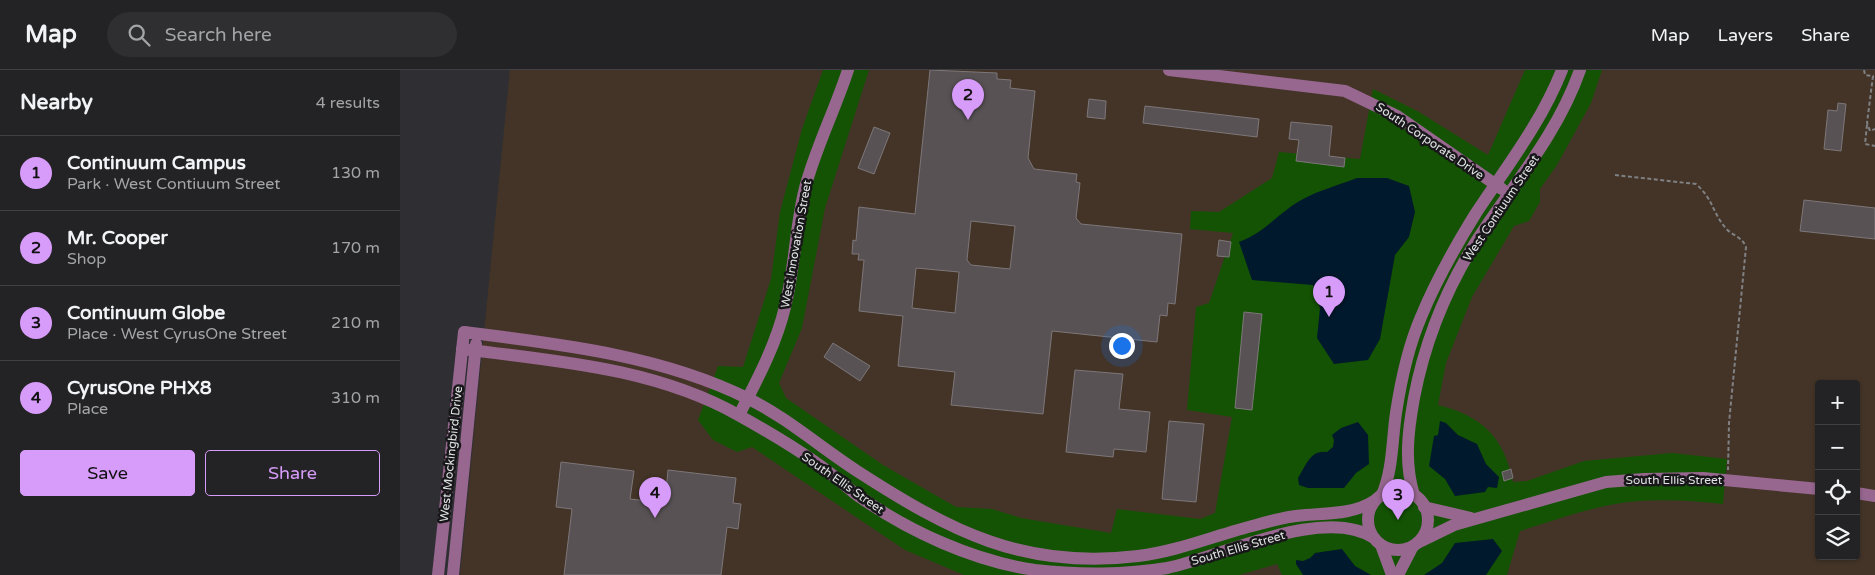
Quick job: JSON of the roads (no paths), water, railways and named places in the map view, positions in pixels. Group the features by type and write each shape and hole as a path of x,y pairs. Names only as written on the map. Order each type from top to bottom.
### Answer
{"street":[{"name":"West Innovation Street","path":"739,415 778,331 791,278 805,188 815,155 848,70"},
{"name":"South Corporate Drive","path":"1169,70 1344,91 1398,116 1510,195"},
{"name":"West Contiuum Street","path":"1378,498 1388,478 1396,412 1406,363 1420,319 1441,272 1544,112 1562,70"},
{"name":"West Contiuum Street","path":"1414,495 1407,463 1408,432 1416,384 1442,305 1469,252 1510,195 1556,123 1580,70"},
{"name":"South Ellis Street","path":"470,333 621,356 662,366 748,398 914,508 962,532 1002,546 1036,554 1075,557 1138,556 1188,546 1254,525 1290,517 1344,512 1365,507 1378,498"},
{"name":"West Mockingbird Drive","path":"438,575 470,333"},
{"name":"South Ellis Street","path":"468,350 571,363 626,374 669,386 739,415 815,461 858,495 905,525 960,549 998,562 1035,570 1133,573 1166,568 1220,554 1253,541 1314,529 1347,527 1366,533 1377,542"},
{"name":"West Mockingbird Drive","path":"452,575 468,350"},
{"name":"South Ellis Street","path":"1415,544 1454,525 1474,518 1606,482 1644,478 1728,480 1815,490"},
{"path":"1392,575 1369,529 1368,520 1378,498 1398,490 1414,495 1424,507 1427,526 1398,575"},
{"path":"1860,494 1875,496"},
{"name":"South Ellis Street","path":"1424,507 1474,518"},
{"path":"1377,542 1397,550 1415,544"}],"water":[{"path":"1357,178 1387,178 1409,186 1415,212 1409,237 1395,255 1380,339 1368,360 1334,364 1317,338 1320,308 1313,285 1252,280 1239,242 1262,230 1300,200"},
{"path":"1440,421 1446,423 1458,435 1477,444 1486,464 1499,477 1497,488 1488,487 1485,492 1455,496 1445,479 1429,466 1434,436 1438,435"},
{"path":"1358,422 1368,435 1369,464 1356,473 1344,488 1308,488 1299,485 1298,478 1309,459 1316,453 1327,452 1333,447 1334,440 1332,435 1341,428"},
{"path":"1493,539 1502,551 1486,575 1424,575 1442,563 1455,543"},
{"path":"1342,549 1355,566 1371,575 1303,575 1296,564 1296,560 1303,561 1315,553"}],"place":[{"name":"Mr. Cooper","path":"968,120"},
{"name":"Continuum Campus","path":"1329,317"},
{"name":"CyrusOne PHX8","path":"655,518"},
{"name":"Continuum Globe","path":"1398,520"}]}
